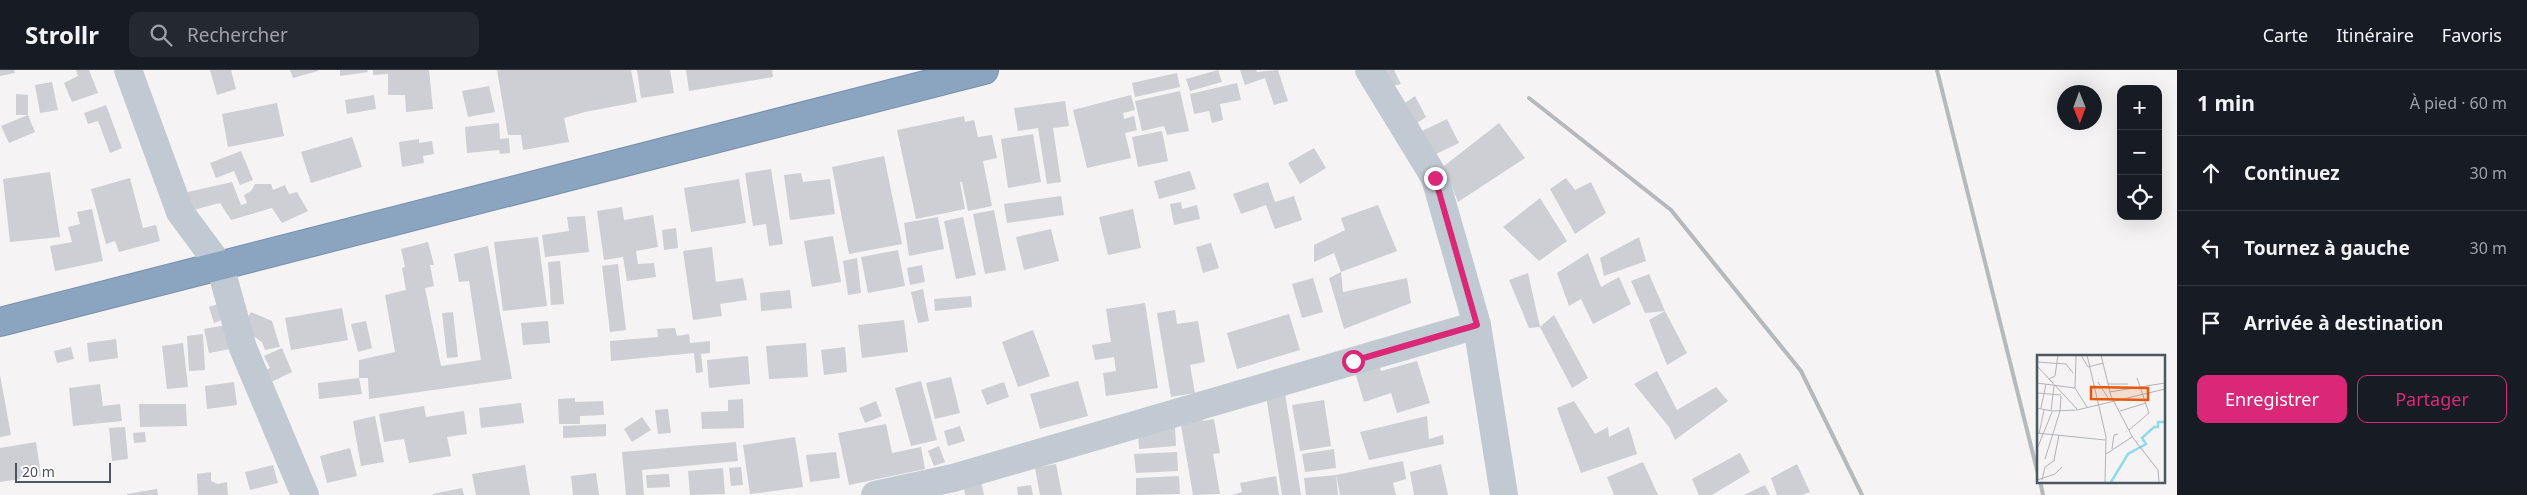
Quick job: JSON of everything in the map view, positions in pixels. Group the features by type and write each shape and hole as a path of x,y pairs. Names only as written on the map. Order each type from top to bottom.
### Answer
{"highway":[{"path":"0,322 984,70"}],"street":[{"path":"128,70 180,212 220,266 243,348 305,495"},
{"path":"1369,70 1435,178 1477,325 1504,495"},
{"path":"875,495 953,478 1477,325"}],"building":[{"path":"0,70 14,70 15,73 0,76"},
{"path":"76,70 89,70 98,93 72,102 64,83 78,76"},
{"path":"210,70 231,70 236,89 217,95"},
{"path":"290,70 318,70 318,71 293,78"},
{"path":"340,70 367,70 368,72 340,76"},
{"path":"373,70 429,70 433,109 406,112 405,95 388,95 388,74 373,75"},
{"path":"497,70 631,70 637,102 564,118 569,142 523,150 521,135 508,135"},
{"path":"637,70 670,70 674,93 641,98"},
{"path":"686,70 772,70 773,77 689,91"},
{"path":"1218,70 1222,82 1190,91 1186,79"},
{"path":"1240,70 1256,70 1257,72 1278,70 1288,101 1274,105 1265,78 1245,85"},
{"path":"1380,70 1394,70 1401,84 1389,87"},
{"path":"1177,73 1180,87 1135,97 1132,83"},
{"path":"52,82 58,110 40,113 35,85"},
{"path":"1237,83 1241,100 1220,104 1223,120 1212,123 1209,111 1194,114 1190,94"},
{"path":"489,86 495,112 468,117 462,91"},
{"path":"1180,91 1189,131 1167,135 1164,126 1142,131 1135,101"},
{"path":"16,94 28,95 28,115 16,115"},
{"path":"374,95 376,109 347,114 345,100"},
{"path":"1131,95 1135,110 1123,113 1124,119 1134,116 1137,130 1125,133 1131,158 1087,168 1073,110"},
{"path":"1415,96 1426,117 1413,126 1402,105"},
{"path":"1065,101 1069,126 1053,128 1061,182 1047,184 1038,128 1018,131 1014,108"},
{"path":"277,103 284,136 228,147 222,114"},
{"path":"106,105 122,148 110,153 98,121 88,124 84,113"},
{"path":"28,115 35,132 9,143 1,126"},
{"path":"964,116 965,122 974,120 978,137 992,135 997,158 983,161 992,206 968,211 962,182 960,182 965,209 916,219 897,130"},
{"path":"1447,119 1459,143 1436,154 1420,132"},
{"path":"499,123 500,139 509,138 510,153 500,154 499,150 467,153 465,127"},
{"path":"1499,123 1525,158 1458,202 1444,166"},
{"path":"1162,131 1168,161 1138,167 1132,137"},
{"path":"1033,134 1041,182 1008,188 1001,139"},
{"path":"352,137 362,167 311,183 301,152"},
{"path":"419,139 419,143 432,141 434,154 423,156 424,163 402,167 399,142"},
{"path":"1314,148 1326,168 1300,184 1288,163"},
{"path":"241,151 253,180 240,185 234,171 216,178 210,163"},
{"path":"884,156 902,244 849,254 832,167"},
{"path":"771,169 783,244 769,246 766,224 753,226 745,173"},
{"path":"1190,171 1196,189 1159,199 1154,181"},
{"path":"50,172 60,237 10,242 3,179"},
{"path":"801,173 803,182 830,179 835,214 790,220 784,175"},
{"path":"130,178 143,228 156,225 160,241 119,252 115,241 106,244 91,189"},
{"path":"1566,178 1575,190 1591,182 1606,213 1575,234 1550,189"},
{"path":"739,179 746,223 691,232 684,188"},
{"path":"232,182 241,205 247,203 244,195 251,191 255,184 271,184 273,190 285,185 289,194 297,192 308,211 282,223 272,208 231,220 220,203 186,212 179,194"},
{"path":"1268,182 1275,202 1294,196 1302,220 1275,229 1266,205 1241,214 1233,194"},
{"path":"1061,196 1064,215 1007,223 1004,204"},
{"path":"1540,198 1567,241 1539,261 1503,227"},
{"path":"1181,202 1182,209 1197,205 1200,219 1174,225 1170,204"},
{"path":"1378,205 1397,251 1341,272 1334,253 1314,262 1314,245 1345,230 1341,218"},
{"path":"622,207 624,220 653,215 658,247 636,251 638,264 654,263 656,277 627,281 623,257 604,260 597,211"},
{"path":"92,209 103,261 55,271 50,246 72,242 68,227 80,224 77,212"},
{"path":"1133,209 1141,248 1108,255 1099,217"},
{"path":"994,210 1006,270 985,274 973,214"},
{"path":"585,216 589,252 545,257 542,235 569,231 567,217"},
{"path":"938,217 944,249 909,256 904,223"},
{"path":"963,217 976,275 956,279 944,221"},
{"path":"676,228 678,248 664,250 662,230"},
{"path":"1051,229 1059,261 1024,270 1016,237"},
{"path":"833,236 841,282 812,287 804,241"},
{"path":"538,237 547,306 503,311 494,242"},
{"path":"1639,237 1646,261 1604,276 1600,258"},
{"path":"428,242 434,265 430,265 434,286 425,288 441,366 481,360 469,281 459,282 454,254 488,246 512,379 369,399 368,378 359,378 359,360 395,352 385,295 406,290 402,268 405,267 401,249"},
{"path":"1211,243 1219,268 1203,273 1196,247"},
{"path":"712,247 716,282 743,278 747,300 720,304 722,316 693,320 683,251"},
{"path":"898,250 905,286 868,293 861,257"},
{"path":"1588,253 1601,287 1619,277 1631,304 1593,324 1581,299 1569,306 1557,273"},
{"path":"857,258 861,293 848,295 843,261"},
{"path":"560,261 564,304 551,305 548,262"},
{"path":"618,264 626,330 610,332 602,266"},
{"path":"922,265 925,282 910,285 907,268"},
{"path":"1341,272 1343,292 1407,278 1411,303 1344,329 1329,278"},
{"path":"1528,273 1540,327 1529,328 1509,280"},
{"path":"1649,274 1665,311 1645,313 1631,281"},
{"path":"1313,278 1323,312 1302,318 1292,284"},
{"path":"923,289 929,321 918,323 911,292"},
{"path":"790,290 792,308 761,311 760,293"},
{"path":"971,296 972,307 935,311 934,299"},
{"path":"224,302 230,317 214,323 209,307"},
{"path":"1145,303 1158,388 1106,396 1103,373 1116,371 1114,357 1095,360 1092,345 1111,342 1106,309"},
{"path":"342,308 348,340 291,350 285,318"},
{"path":"1175,310 1177,324 1198,321 1205,362 1190,365 1195,393 1171,397 1157,313"},
{"path":"1665,311 1687,353 1667,365 1649,320"},
{"path":"251,312 272,321 280,347 265,350 262,342 242,328"},
{"path":"453,312 458,357 447,358 442,313"},
{"path":"1289,314 1300,350 1237,369 1227,333"},
{"path":"1554,315 1588,378 1572,388 1540,327"},
{"path":"904,320 908,352 862,358 858,325"},
{"path":"366,321 372,348 358,352 351,324"},
{"path":"548,321 550,343 523,345 521,323"},
{"path":"231,324 236,348 209,353 204,329"},
{"path":"675,328 677,336 689,334 690,343 710,341 710,353 701,354 703,372 696,373 694,353 611,361 610,341 658,337 657,329"},
{"path":"1033,330 1050,376 1018,387 1002,342"},
{"path":"203,334 205,370 189,371 187,336"},
{"path":"116,339 118,358 89,362 87,343"},
{"path":"183,343 188,387 167,389 162,346"},
{"path":"806,343 808,377 769,379 766,346"},
{"path":"71,347 74,359 57,363 54,351"},
{"path":"845,347 847,372 824,375 821,350"},
{"path":"282,348 292,372 265,385 260,372 270,368 264,356"},
{"path":"748,356 750,384 709,388 707,360"},
{"path":"1417,361 1430,403 1397,413 1391,393 1364,402 1354,369 1378,362 1381,371"},
{"path":"1657,371 1677,410 1716,387 1728,401 1675,440 1669,427 1634,384"},
{"path":"0,375 11,435 0,437"},
{"path":"951,377 960,413 935,419 926,383"},
{"path":"359,378 362,394 319,399 318,383"},
{"path":"921,381 937,440 911,446 895,388"},
{"path":"1078,381 1088,416 1040,429 1030,394"},
{"path":"234,382 237,405 207,409 205,386"},
{"path":"1004,382 1009,397 987,405 981,390"},
{"path":"100,384 103,406 120,404 122,421 73,426 69,388"},
{"path":"1284,387 1301,495 1282,495 1265,390"},
{"path":"575,398 575,402 603,401 604,415 580,416 580,424 559,424 558,399"},
{"path":"743,399 744,428 702,429 701,412 728,411 728,400"},
{"path":"1324,400 1331,446 1300,451 1292,405"},
{"path":"876,401 882,416 865,423 859,408"},
{"path":"1574,401 1595,434 1608,427 1609,437 1629,427 1637,454 1581,473 1557,408"},
{"path":"521,403 524,423 481,428 479,408"},
{"path":"139,404 186,404 187,426 140,427"},
{"path":"424,406 426,417 464,411 467,434 447,437 451,456 409,463 404,439 384,442 379,414"},
{"path":"668,409 671,433 658,434 655,410"},
{"path":"1202,411 1203,421 1214,419 1220,453 1213,454 1220,494 1193,495 1179,414"},
{"path":"375,416 384,462 361,466 353,421"},
{"path":"1427,416 1429,439 1443,435 1444,444 1369,460 1360,432"},
{"path":"642,417 651,430 632,442 624,429"},
{"path":"606,424 606,436 563,438 563,426"},
{"path":"886,424 892,453 921,447 925,469 849,485 838,433"},
{"path":"960,426 965,441 948,446 944,431"},
{"path":"125,427 128,459 112,461 109,428"},
{"path":"1175,427 1176,446 1139,449 1138,430"},
{"path":"145,432 146,442 134,443 133,433"},
{"path":"795,437 803,487 750,494 743,445"},
{"path":"36,442 41,476 0,482 0,448"},
{"path":"736,442 738,461 642,470 644,495 626,495 622,452"},
{"path":"939,446 945,462 934,466 928,451"},
{"path":"350,448 357,476 327,483 320,456"},
{"path":"1334,449 1336,468 1305,472 1302,454"},
{"path":"836,452 840,478 810,482 806,455"},
{"path":"1177,452 1178,471 1136,473 1134,454"},
{"path":"1740,453 1750,472 1712,495 1699,495 1692,479"},
{"path":"1403,461 1406,479 1393,483 1396,495 1340,495 1336,475"},
{"path":"1643,462 1658,495 1614,495 1607,477"},
{"path":"1056,464 1062,495 1040,495 1035,468"},
{"path":"1441,464 1448,495 1414,495 1410,472"},
{"path":"1797,464 1810,492 1802,495 1777,495 1771,478"},
{"path":"273,465 278,483 250,490 245,472"},
{"path":"525,465 530,495 476,495 472,474"},
{"path":"741,467 743,485 731,486 729,468"},
{"path":"723,468 725,494 690,495 688,471"},
{"path":"211,472 211,481 218,484 227,482 228,495 198,495 197,474"},
{"path":"596,473 599,495 573,495 571,476"},
{"path":"669,474 670,487 647,488 646,475"},
{"path":"1336,475 1338,495 1306,495 1304,478"},
{"path":"1179,476 1180,494 1136,495 1136,478"},
{"path":"1276,476 1279,495 1232,495 1242,492 1240,483"},
{"path":"980,477 984,495 965,495 963,480"},
{"path":"1031,485 1033,495 1018,495 1017,487"},
{"path":"1765,485 1770,495 1744,495"},
{"path":"462,488 464,495 433,495 433,494"},
{"path":"157,489 158,495 127,495 127,494"}],"railway":[{"path":"1937,70 2037,470"},
{"path":"1529,98 1671,210 1801,371 1862,495"},
{"path":"2040,482 2043,495"}],"route":[{"path":"1353,361 1477,325 1435,178"}]}
